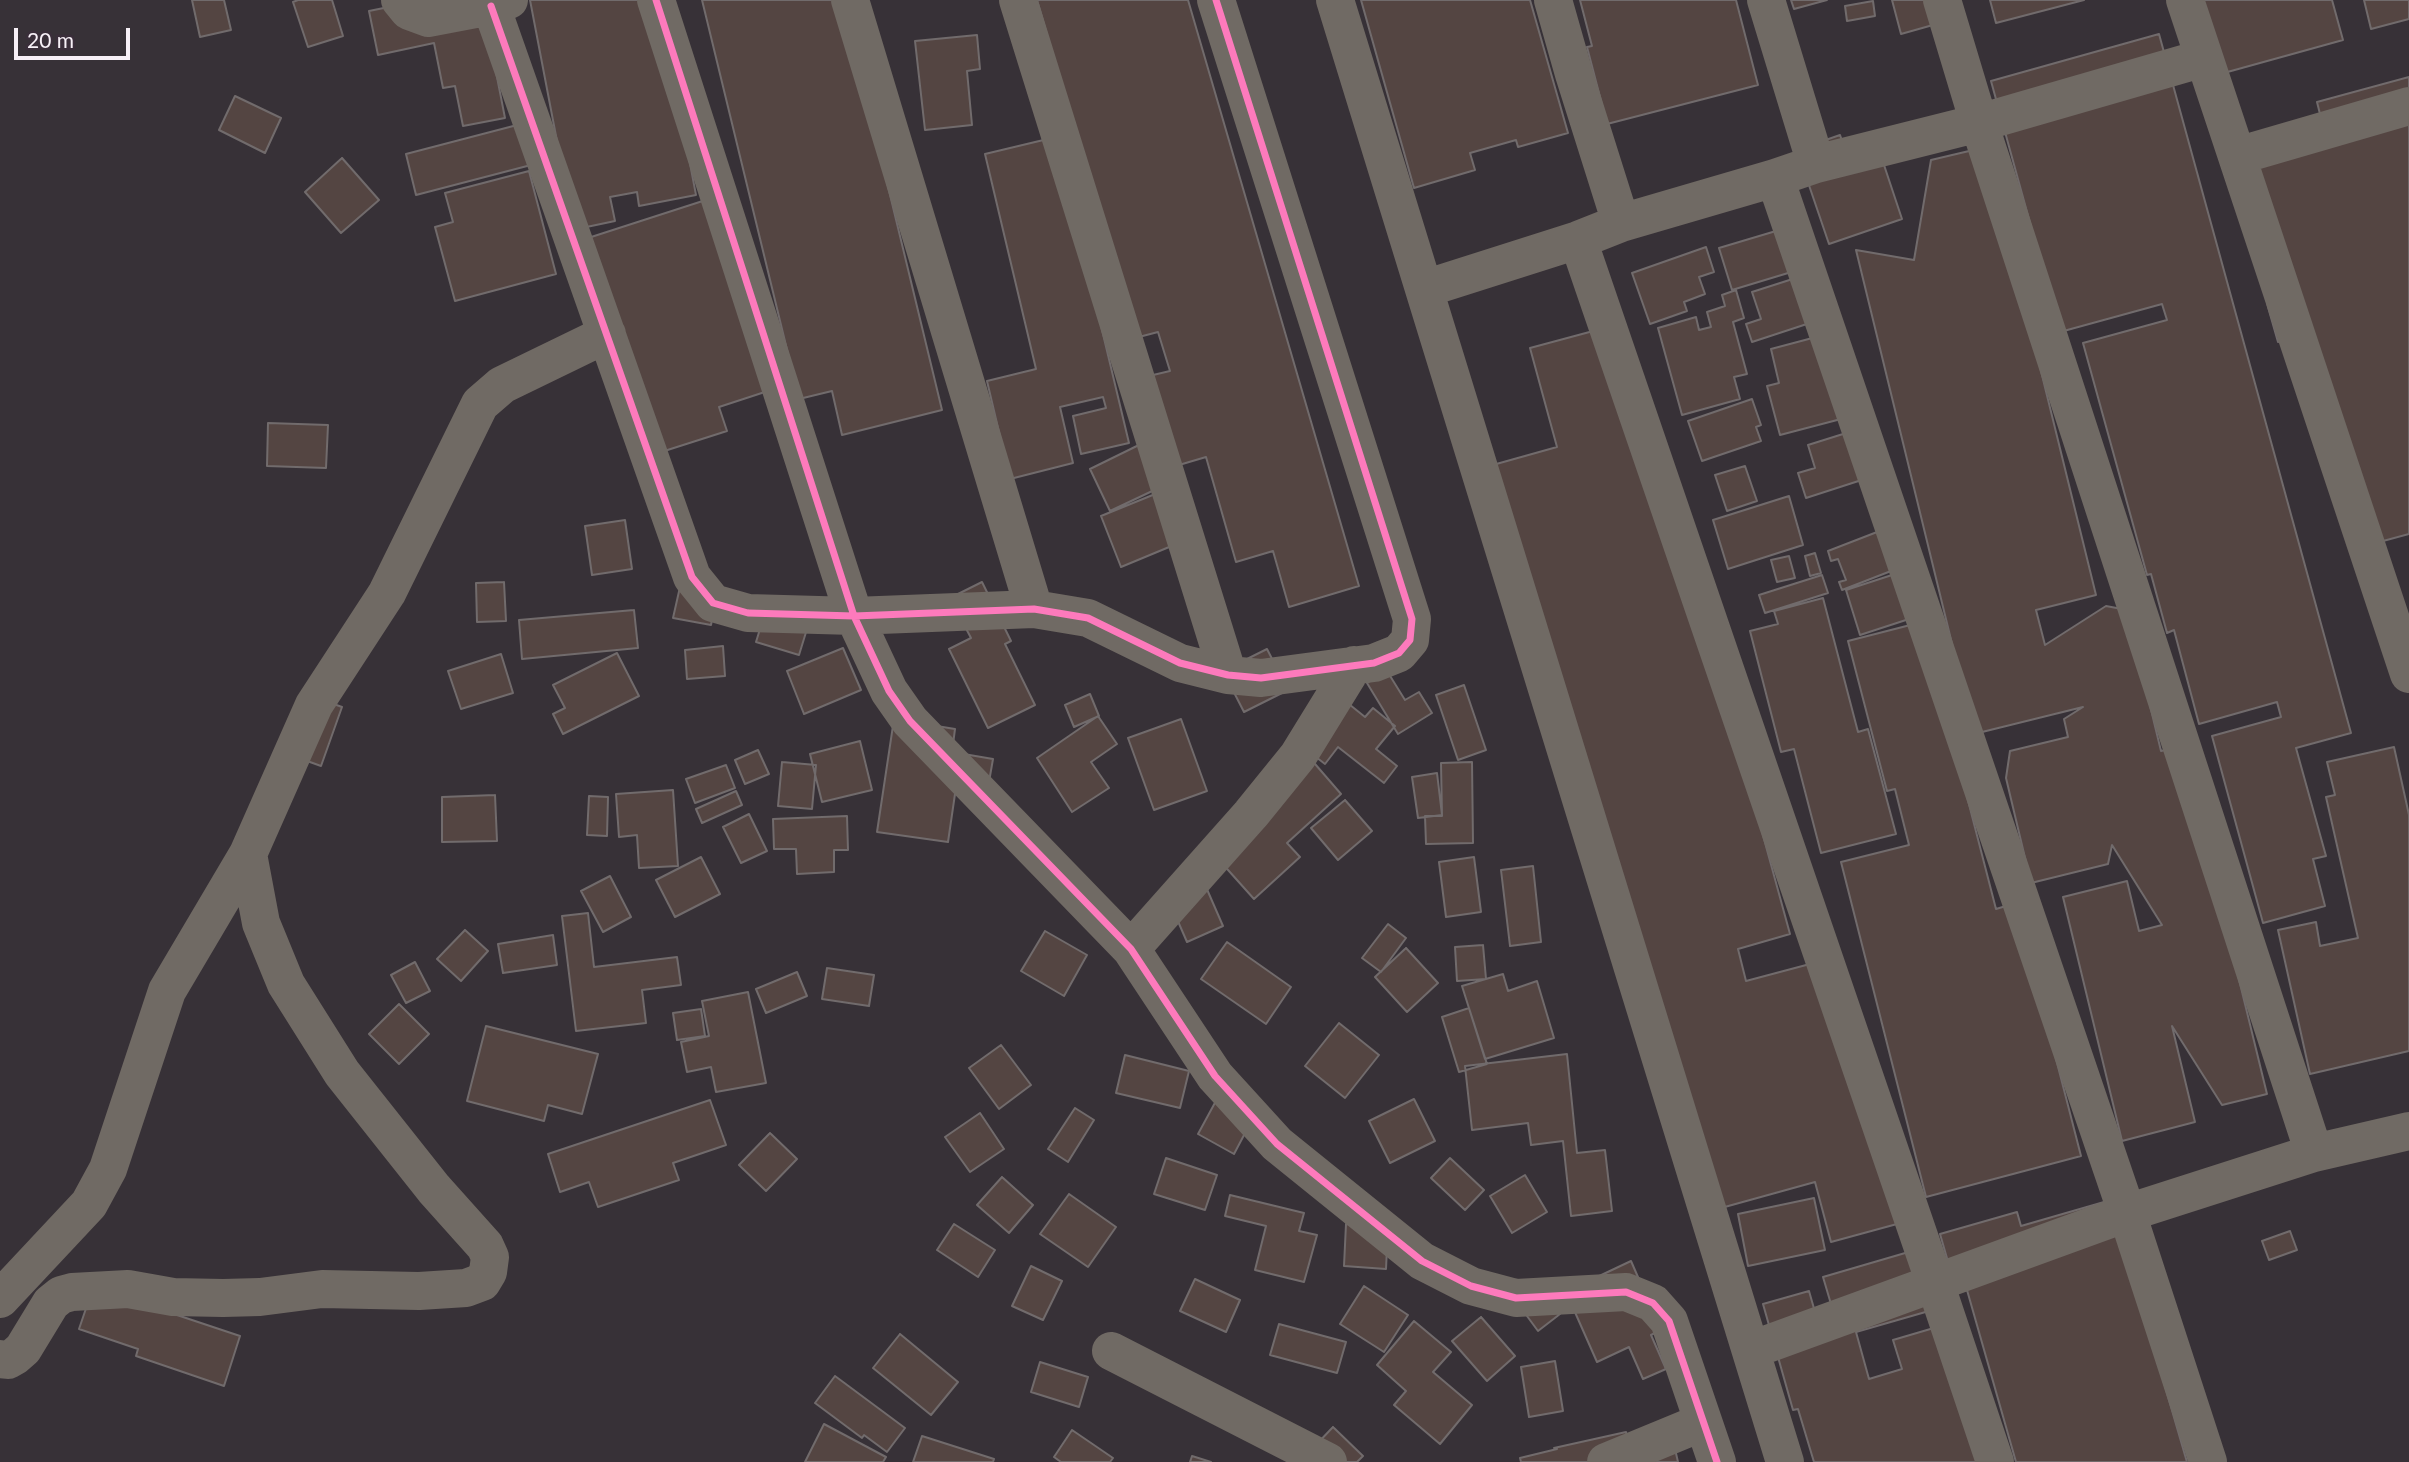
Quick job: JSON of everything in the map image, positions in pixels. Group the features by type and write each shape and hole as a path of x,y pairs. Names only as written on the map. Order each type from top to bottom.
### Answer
{"street":[{"path":"400,0 409,11 428,18 500,3 607,334 692,578 712,603 748,613 854,616 1034,609 1088,618 1180,663 1228,675 1261,678 1374,663 1399,653 1410,640 1412,619 1216,0"},
{"path":"656,0 854,616 889,691 910,722 1131,949 1215,1076 1277,1144 1422,1261 1471,1286 1516,1298 1626,1292 1653,1303 1669,1321 1717,1462"},
{"path":"850,0 1034,609"},
{"path":"1018,0 1228,675"},
{"path":"1335,0 1785,1462"},
{"path":"1553,0 1621,223"},
{"path":"1766,0 1816,164"},
{"path":"1942,0 1979,123 2314,1153"},
{"path":"2185,0 2402,627 2409,674"},
{"path":"1424,289 1578,240 1621,223 1816,164 1979,123 2204,58"},
{"path":"2237,156 2409,106"},
{"path":"1775,178 2127,1213 2207,1462"},
{"path":"1578,240 1936,1283 1994,1462"},
{"path":"0,1299 89,1204 108,1169 167,991 248,854 314,705 387,593 480,404 502,384 607,334"},
{"path":"1131,949 1251,814 1298,756 1354,665"},
{"path":"0,1359 8,1360 23,1349 51,1303 61,1295 72,1292 128,1289 173,1297 223,1298 260,1297 321,1289 419,1291 466,1288 482,1282 488,1272 489,1257 485,1246 434,1189 342,1073 286,984 261,923 248,854"},
{"path":"1751,1350 2127,1213 2314,1153 2409,1131"},
{"path":"1111,1351 1328,1462"},
{"path":"1606,1462 1703,1422"}],"building":[{"path":"192,0 224,0 231,30 200,37"},
{"path":"332,0 343,36 308,47 293,2"},
{"path":"423,0 482,0 505,118 463,126 455,86 443,88 434,43 378,55 369,11"},
{"path":"530,0 659,0 696,195 639,206 637,192 610,197 615,221 577,229 565,183"},
{"path":"702,0 843,0 942,410 842,435 832,391 799,399"},
{"path":"1037,0 1188,0 1359,586 1289,607 1273,551 1236,562 1206,457 1179,465 1153,375 1170,371 1158,332 1135,338"},
{"path":"1361,0 1530,0 1568,133 1518,147 1516,140 1470,153 1475,170 1414,188"},
{"path":"1580,0 1736,0 1758,85 1607,124 1587,47 1592,46"},
{"path":"1791,0 1827,0 1794,9"},
{"path":"1892,0 1934,0 1940,23 1901,34"},
{"path":"1990,0 2084,0 1996,23"},
{"path":"2192,0 2332,0 2343,40 2213,76"},
{"path":"2364,0 2409,0 2409,19 2371,29"},
{"path":"1873,1 1875,16 1847,21 1845,6"},
{"path":"2159,34 2351,733 2296,748 2326,856 2313,859 2325,906 2263,923 2212,736 2281,717 2277,702 2199,724 2174,630 2167,633 2151,574 2147,575 2083,343 2167,320 2162,304 2060,332 1991,81"},
{"path":"977,35 980,69 967,71 972,125 925,130 915,41"},
{"path":"2409,77 2409,534 2361,547 2306,335 2278,342 2268,307 2237,150 2323,126 2317,102"},
{"path":"235,96 281,118 265,153 219,130"},
{"path":"521,124 531,165 416,195 406,154"},
{"path":"1840,135 1853,172 1883,162 1902,219 1829,244 1797,150"},
{"path":"1056,137 1129,443 1081,454 1073,416 1106,408 1103,397 1060,407 1073,463 1010,479 987,381 1036,369 985,154"},
{"path":"1986,147 2096,595 2036,610 2045,645 2106,606 2127,610 2161,751 2182,746 2267,1094 2222,1105 2172,1026 2195,1122 2122,1141 2063,897 2127,881 2139,931 2162,925 2112,845 2108,864 2031,883 2006,778 2010,751 2068,737 2064,719 2083,707 1974,734 1856,250 1914,260 1931,160"},
{"path":"342,158 379,200 341,233 305,192"},
{"path":"529,171 556,274 455,301 435,227 453,222 445,193"},
{"path":"712,198 774,389 719,407 727,431 655,454 585,239"},
{"path":"1786,228 1798,270 1732,290 1719,248"},
{"path":"1706,247 1714,272 1699,277 1705,294 1684,302 1687,311 1650,324 1632,273"},
{"path":"1802,276 1816,321 1752,342 1746,324 1761,319 1752,292"},
{"path":"1736,290 1744,318 1733,322 1747,374 1734,377 1740,399 1682,415 1658,328 1696,317 1699,330 1711,327 1707,312 1725,306 1722,295"},
{"path":"1623,323 1790,934 1738,949 1746,981 1825,960 1897,1224 1831,1242 1815,1182 1703,1213 1482,468 1557,447 1530,348"},
{"path":"1820,336 1841,419 1780,435 1767,386 1779,383 1771,349"},
{"path":"1752,399 1761,425 1756,427 1761,441 1702,461 1688,421"},
{"path":"268,423 328,425 326,468 267,466"},
{"path":"1859,429 1874,476 1806,498 1798,473 1815,468 1808,445"},
{"path":"1145,442 1165,485 1110,511 1090,469"},
{"path":"1745,466 1757,501 1727,511 1715,475"},
{"path":"1165,490 1186,540 1121,567 1101,516"},
{"path":"1789,496 1803,545 1728,569 1713,520"},
{"path":"625,520 632,569 592,575 585,526"},
{"path":"1890,527 1904,566 1842,590 1839,582 1846,580 1838,559 1831,561 1828,551"},
{"path":"1815,553 1821,573 1810,576 1805,556"},
{"path":"1789,556 1795,578 1777,582 1771,560"},
{"path":"1895,574 1909,619 1860,635 1846,590"},
{"path":"1822,575 1828,593 1765,613 1759,595"},
{"path":"504,582 506,621 477,622 476,583"},
{"path":"982,582 1011,641 1005,644 1035,705 988,728 949,649 971,638 950,598"},
{"path":"680,587 717,594 711,625 673,618"},
{"path":"1823,598 1858,732 1868,729 1896,834 1821,853 1794,749 1781,752 1750,631 1778,624 1774,611"},
{"path":"768,603 811,616 799,655 756,642"},
{"path":"634,610 638,648 522,659 519,620"},
{"path":"1922,622 1996,909 2016,903 2081,1156 1926,1197 1841,862 1909,845 1895,789 1887,791 1848,641"},
{"path":"723,646 725,676 687,679 685,650"},
{"path":"843,648 861,690 804,714 787,671"},
{"path":"1267,649 1288,690 1244,712 1223,671"},
{"path":"617,653 639,696 563,734 553,714 565,708 553,685"},
{"path":"501,654 513,693 461,709 448,671"},
{"path":"1387,671 1405,700 1419,692 1432,713 1398,734 1367,683"},
{"path":"1464,685 1486,750 1458,760 1436,695"},
{"path":"1329,688 1365,717 1373,708 1395,726 1376,749 1397,766 1384,783 1338,747 1325,764 1303,747"},
{"path":"306,694 342,707 321,766 285,753"},
{"path":"1090,694 1099,716 1074,727 1065,705"},
{"path":"1098,716 1117,744 1091,762 1109,788 1072,812 1037,758"},
{"path":"894,719 955,729 952,752 993,759 986,799 955,794 948,842 877,832"},
{"path":"1181,719 1207,791 1154,810 1128,738"},
{"path":"860,741 872,790 822,802 810,754"},
{"path":"2394,747 2409,815 2409,1051 2310,1074 2278,930 2316,922 2320,946 2358,938 2326,797 2335,795 2327,762"},
{"path":"758,750 769,774 745,784 735,760"},
{"path":"1309,757 1341,794 1287,843 1300,857 1254,899 1203,842"},
{"path":"782,762 816,765 812,809 778,806"},
{"path":"1472,762 1473,843 1426,844 1425,816 1442,816 1441,763"},
{"path":"726,765 735,788 695,803 686,779"},
{"path":"1437,773 1442,815 1418,818 1412,777"},
{"path":"673,790 678,866 639,868 637,835 619,837 616,794"},
{"path":"736,791 742,805 702,823 696,809"},
{"path":"495,795 497,841 442,842 442,797"},
{"path":"589,796 608,797 607,836 587,835"},
{"path":"1345,800 1372,831 1338,860 1311,828"},
{"path":"749,814 767,851 741,863 723,827"},
{"path":"847,816 848,850 834,850 834,872 797,874 796,849 774,849 773,819"},
{"path":"701,857 720,894 675,917 656,880"},
{"path":"1474,857 1481,912 1446,917 1439,862"},
{"path":"1533,866 1541,942 1510,946 1501,870"},
{"path":"1199,871 1223,926 1187,942 1163,887"},
{"path":"610,876 631,917 603,932 581,891"},
{"path":"588,913 594,967 677,957 681,985 642,990 646,1023 576,1031 562,916"},
{"path":"1388,924 1406,938 1381,972 1362,958"},
{"path":"465,930 488,951 461,981 437,959"},
{"path":"1045,931 1087,955 1064,996 1021,971"},
{"path":"553,935 557,965 503,973 498,944"},
{"path":"1227,942 1291,987 1266,1024 1201,979"},
{"path":"1483,945 1486,979 1457,981 1455,947"},
{"path":"1406,948 1438,983 1407,1012 1375,977"},
{"path":"415,962 430,991 406,1003 391,975"},
{"path":"827,968 874,975 869,1006 822,999"},
{"path":"797,972 807,996 766,1013 756,989"},
{"path":"1503,974 1508,991 1537,981 1554,1038 1485,1059 1462,986"},
{"path":"748,992 766,1083 716,1092 711,1067 687,1072 681,1042 709,1036 702,1001"},
{"path":"399,1004 429,1034 399,1064 369,1034"},
{"path":"1469,1008 1487,1064 1459,1072 1442,1017"},
{"path":"701,1009 705,1036 677,1040 673,1013"},
{"path":"1339,1023 1379,1055 1345,1098 1305,1066"},
{"path":"486,1026 598,1054 582,1114 548,1105 544,1121 467,1101"},
{"path":"1001,1045 1031,1085 999,1109 969,1068"},
{"path":"1567,1054 1577,1153 1605,1150 1612,1211 1571,1216 1563,1141 1531,1145 1528,1123 1472,1130 1465,1066"},
{"path":"1125,1055 1189,1071 1180,1108 1116,1093"},
{"path":"1217,1099 1253,1118 1234,1154 1198,1134"},
{"path":"1414,1099 1435,1141 1390,1163 1369,1121"},
{"path":"710,1100 726,1145 673,1163 679,1180 598,1207 589,1182 560,1192 548,1154"},
{"path":"1075,1108 1094,1120 1068,1162 1048,1149"},
{"path":"980,1113 1004,1149 970,1172 945,1137"},
{"path":"770,1133 797,1159 766,1191 739,1165"},
{"path":"1166,1158 1217,1175 1205,1210 1154,1194"},
{"path":"1450,1158 1484,1190 1465,1210 1431,1178"},
{"path":"1525,1175 1547,1212 1512,1233 1490,1196"},
{"path":"1002,1177 1033,1205 1009,1233 977,1205"},
{"path":"1069,1194 1116,1227 1088,1267 1040,1234"},
{"path":"1230,1195 1304,1213 1299,1231 1317,1235 1304,1282 1255,1270 1266,1226 1225,1216"},
{"path":"1814,1198 1825,1250 1748,1266 1738,1214"},
{"path":"2111,1200 2187,1462 2016,1462 1967,1290 1957,1293 1940,1234 2017,1212 2021,1226"},
{"path":"954,1224 995,1250 978,1277 937,1250"},
{"path":"1346,1224 1388,1226 1386,1269 1344,1266"},
{"path":"2290,1231 2297,1250 2269,1260 2262,1241"},
{"path":"1912,1251 1929,1311 1856,1332 1869,1379 1902,1369 1893,1340 1944,1325 1983,1462 1814,1462 1798,1409 1793,1410 1763,1304 1809,1291 1819,1326 1836,1321 1823,1277"},
{"path":"1631,1261 1661,1330 1651,1335 1666,1369 1643,1379 1629,1347 1597,1362 1574,1310 1595,1278"},
{"path":"1031,1266 1062,1281 1043,1320 1012,1306"},
{"path":"1195,1279 1240,1300 1226,1332 1180,1311"},
{"path":"95,1282 168,1312 240,1336 224,1386 136,1356 138,1349 79,1329"},
{"path":"1364,1286 1408,1315 1384,1352 1340,1324"},
{"path":"1513,1297 1560,1314 1538,1331"},
{"path":"1481,1317 1515,1356 1487,1381 1452,1341"},
{"path":"1414,1321 1451,1352 1433,1372 1472,1405 1440,1444 1394,1405 1406,1391 1377,1365"},
{"path":"1279,1324 1346,1342 1337,1373 1270,1355"},
{"path":"900,1334 958,1382 931,1415 873,1368"},
{"path":"1555,1361 1563,1411 1529,1417 1521,1367"},
{"path":"1040,1362 1088,1377 1079,1407 1031,1392"},
{"path":"835,1376 905,1428 887,1452 864,1435 862,1438 815,1403"},
{"path":"824,1424 886,1457 883,1462 805,1462"},
{"path":"1333,1427 1363,1456 1357,1462 1330,1462 1314,1447"},
{"path":"1072,1430 1113,1458 1110,1462 1061,1462 1054,1457"},
{"path":"1626,1432 1628,1440 1612,1462 1521,1462 1520,1458 1557,1449 1554,1448"},
{"path":"922,1436 994,1459 993,1462 913,1462"},
{"path":"1675,1449 1678,1462 1633,1462"},
{"path":"1192,1456 1211,1462 1190,1462"}],"cycle path":[{"path":"656,0 854,616 889,691 910,721 1131,949 1215,1076 1277,1144 1422,1261 1471,1286 1516,1298 1626,1292 1653,1303 1669,1321 1717,1462"},
{"path":"491,6 692,577 713,603 748,613 854,616 1034,609 1088,618 1180,663 1228,675 1261,678 1374,663 1399,653 1410,640 1412,619 1216,0"}]}
